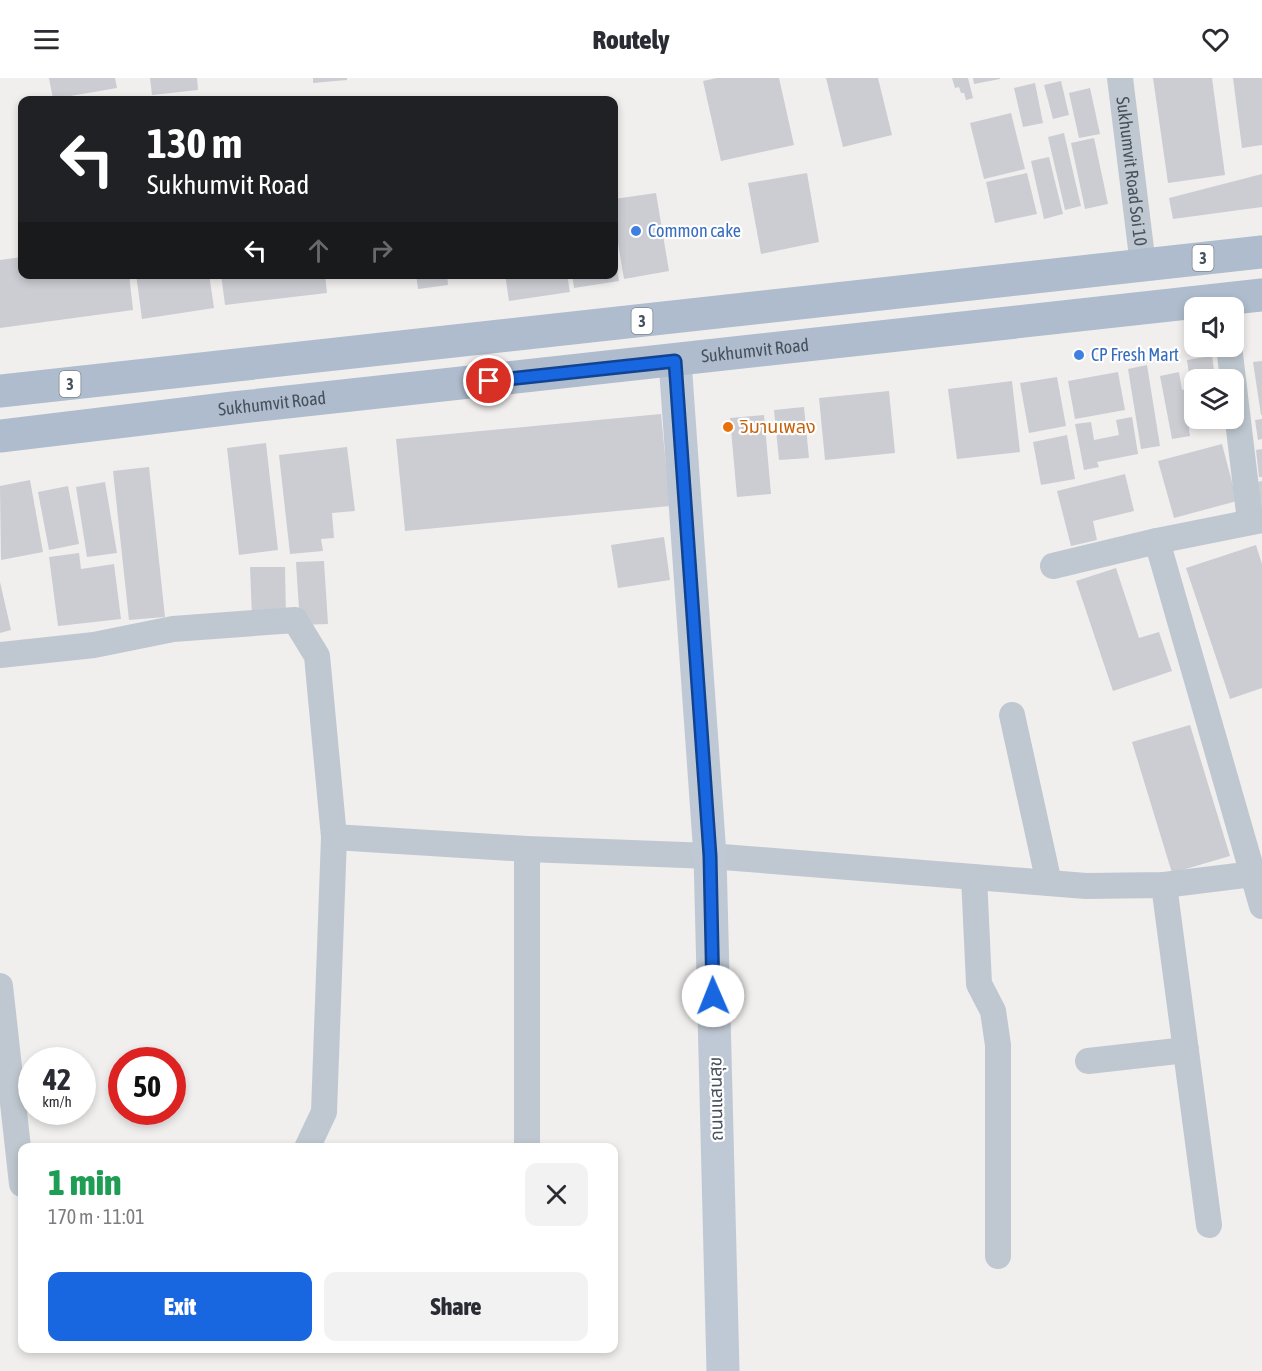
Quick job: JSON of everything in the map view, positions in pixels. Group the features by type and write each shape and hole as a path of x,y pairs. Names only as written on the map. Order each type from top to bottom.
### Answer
{"main road":[{"name":"3","path":"0,392 1262,252"},
{"name":"Sukhumvit Road","path":"1244,300 1262,296"},
{"name":"Sukhumvit Road","path":"0,436 233,408 1184,308"},
{"name":"ถนนแสนสุข","path":"675,361 710,856 723,1371"}],"street":[{"name":"Sukhumvit Road Soi 10","path":"1119,78 1143,264"},
{"path":"1053,566 1256,520 1231,357"},
{"path":"1157,541 1258,874 1262,906"},
{"path":"0,655 94,645 173,629 295,620 317,656 334,837 324,1112 309,1143"},
{"path":"1012,715 1049,883"},
{"path":"334,837 527,849 710,856 1086,886 1164,885 1258,874"},
{"path":"527,849 527,1143"},
{"path":"974,877 979,984 993,1011 998,1045 998,1256"},
{"path":"1164,885 1209,1225"},
{"path":"0,986 18,1148"},
{"path":"1089,1061 1186,1050"}],"building":[{"path":"49,78 115,78 117,88 70,96 52,96"},
{"path":"150,78 197,78 198,90 152,95"},
{"path":"313,78 347,78 347,80 313,83"},
{"path":"717,78 779,78 794,145 721,161 703,81"},
{"path":"826,78 878,78 892,135 843,147"},
{"path":"952,78 968,78 973,98 966,100 959,87 955,88"},
{"path":"973,78 1000,78 1000,79 974,84"},
{"path":"1153,78 1212,78 1225,175 1168,183"},
{"path":"1233,78 1262,78 1262,145 1242,148"},
{"path":"1061,81 1069,115 1053,119 1044,85"},
{"path":"1035,83 1043,123 1023,127 1014,88"},
{"path":"1090,88 1100,134 1079,138 1069,93"},
{"path":"1011,113 1025,169 984,179 970,123"},
{"path":"1064,133 1081,206 1065,210 1048,137"},
{"path":"1094,138 1108,204 1085,209 1071,143"},
{"path":"1049,157 1063,214 1044,219 1031,161"},
{"path":"807,173 819,242 761,254 748,183"},
{"path":"1027,173 1037,214 995,223 986,182"},
{"path":"1262,174 1262,207 1173,219 1169,198"},
{"path":"656,193 669,271 624,279 618,243 618,198"},
{"path":"18,258 18,279 130,279 133,310 0,328 0,260"},
{"path":"618,275 619,281 574,288 573,279 618,279"},
{"path":"137,279 210,279 214,308 142,319"},
{"path":"222,279 326,279 327,293 225,305"},
{"path":"417,279 447,279 448,285 418,289"},
{"path":"506,279 568,279 570,292 509,301"},
{"path":"1212,357 1214,369 1188,369 1187,360"},
{"path":"1262,361 1262,415 1261,415 1253,362"},
{"path":"1147,365 1160,446 1141,449 1128,369"},
{"path":"1118,372 1125,410 1075,419 1068,381"},
{"path":"1179,372 1182,390 1184,390 1184,429 1189,429 1190,436 1172,439 1160,376"},
{"path":"1057,377 1066,426 1029,433 1020,383"},
{"path":"1012,381 1020,452 957,459 948,389"},
{"path":"889,391 895,453 825,460 819,398"},
{"path":"804,407 809,458 779,460 774,410"},
{"path":"661,414 670,506 405,531 396,439"},
{"path":"764,415 771,494 737,497 730,418"},
{"path":"1132,417 1138,454 1097,462 1099,467 1084,470 1075,424 1091,422 1094,440 1119,435 1116,420"},
{"path":"1262,419 1262,439 1258,440 1255,420"},
{"path":"1067,435 1075,479 1041,485 1033,442"},
{"path":"266,443 278,550 239,555 227,448"},
{"path":"1222,444 1237,501 1174,518 1158,461"},
{"path":"347,447 355,511 332,513 334,538 321,539 323,551 290,554 279,455"},
{"path":"1262,449 1262,477 1259,477 1256,450"},
{"path":"149,467 165,617 129,620 113,471"},
{"path":"1125,474 1134,511 1093,521 1097,540 1071,546 1057,491"},
{"path":"30,480 43,552 1,560 0,486"},
{"path":"1262,481 1262,513 1257,482"},
{"path":"105,482 117,553 87,557 76,487"},
{"path":"68,486 79,544 49,550 38,492"},
{"path":"664,537 670,580 618,588 611,545"},
{"path":"1256,545 1262,564 1262,688 1230,699 1186,568"},
{"path":"79,553 81,569 114,564 121,619 58,626 49,557"},
{"path":"324,561 328,624 300,625 296,562"},
{"path":"250,567 285,567 286,617 252,617"},
{"path":"1116,568 1139,638 1159,632 1172,671 1113,691 1076,581"},
{"path":"0,582 11,630 0,633"},
{"path":"1190,725 1230,856 1172,873 1132,742"}],"place":[{"name":"Common cake","path":"636,231"},
{"name":"CP Fresh Mart","path":"1079,355"},
{"name":"วิมานเพลง","path":"728,427"}],"route":[{"path":"489,381 675,361 710,856 713,996"}]}
